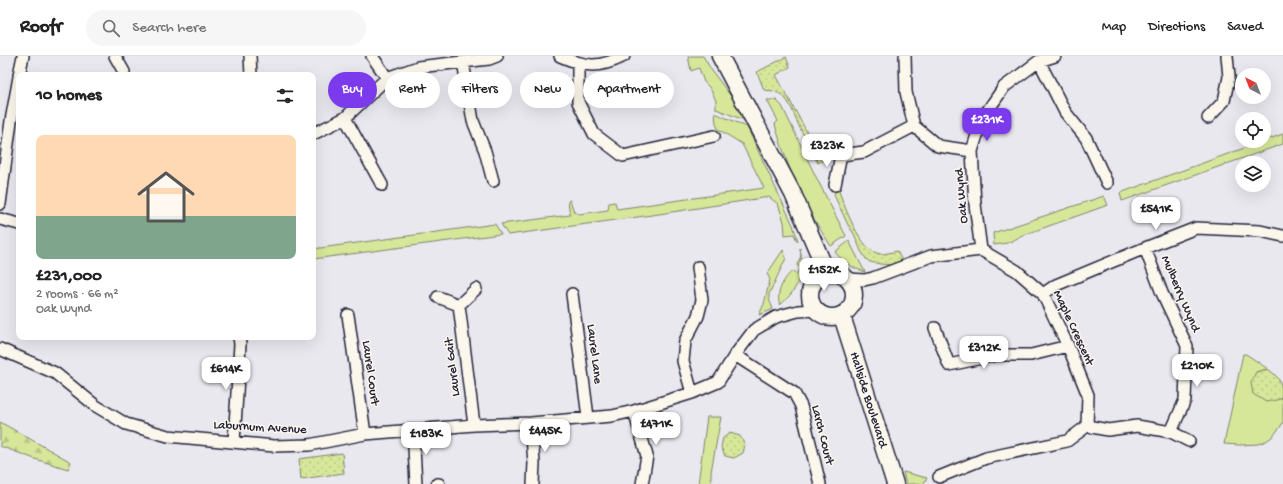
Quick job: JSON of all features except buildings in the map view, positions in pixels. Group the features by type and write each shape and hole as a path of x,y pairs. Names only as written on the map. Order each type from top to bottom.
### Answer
{"street":[{"path":"20,72 23,56"},
{"path":"115,56 124,72"},
{"path":"250,56 251,72"},
{"path":"372,56 385,75"},
{"path":"404,72 418,67 489,59 497,56"},
{"path":"560,56 578,64 598,66 612,62 624,56"},
{"path":"720,56 793,194 827,273"},
{"path":"906,56 906,92 914,126 938,146 972,151"},
{"name":"Oak Wynd","path":"981,250 972,151 982,119 1004,87 1039,61 1055,56"},
{"path":"1208,118 1224,101 1229,77 1227,56"},
{"path":"1039,61 1066,112 1086,138 1107,183"},
{"path":"463,62 473,121 493,181"},
{"path":"578,64 578,102 594,134 623,156 714,136"},
{"path":"316,132 345,118 385,80"},
{"path":"0,204 16,93"},
{"path":"345,118 382,185"},
{"path":"822,145 841,155 864,152 914,126"},
{"path":"835,185 841,155"},
{"path":"0,219 16,223"},
{"path":"1043,294 1056,284 1196,228 1260,231 1283,236"},
{"name":"Mulberry Wynd","path":"1145,248 1162,293 1187,346 1184,400 1171,432"},
{"path":"849,279 855,290 854,303 848,311 837,318 829,318 819,314 815,310 809,298 810,288 816,279 827,273 835,272 849,279 864,280 931,256 981,250"},
{"name":"Maple Crescent","path":"981,250 1017,271 1043,294 1068,346 1088,395 1087,426"},
{"path":"692,393 684,361 685,341 698,316 702,300 698,267"},
{"path":"438,298 459,305 476,289"},
{"name":"Laurel Lane","path":"572,294 588,417"},
{"name":"Laurel Gait","path":"459,305 474,425"},
{"name":"Laburnum Avenue","path":"0,349 55,373 96,406 126,424 168,436 274,446 309,445 364,434 474,425 531,423 612,416 634,411 692,393 718,382 735,355 754,330 776,317 815,310"},
{"name":"Laurel Court","path":"348,315 364,434"},
{"name":"Hallside Boulevard","path":"842,316 895,484"},
{"path":"935,328 949,365 996,355 1031,355 1068,346"},
{"path":"234,442 239,340"},
{"name":"Larch Court","path":"735,355 794,393 801,406 820,484"},
{"path":"634,411 646,456 642,484"},
{"path":"531,423 534,463 533,484"},
{"path":"939,477 986,458 1067,441 1087,426 1108,430 1136,426 1171,432 1189,441"},
{"path":"412,430 416,484"}],"green space":[{"path":"688,56 703,56 712,71 733,99 744,120 716,109 716,101 709,87 704,82 699,68 691,71"},
{"path":"786,57 790,67 776,75 813,142 812,143 806,139 788,102 783,96 775,91 764,90 757,72"},
{"path":"767,100 776,100 782,106 846,236 831,246 813,218 792,175 776,128 775,124 778,121"},
{"path":"715,113 747,127 793,225 798,241 794,234 785,235 784,222 778,204 769,197 508,235 501,224 570,215 568,201 570,200 574,212 579,214 608,210 609,203 615,202 617,209 764,188 742,144 718,129"},
{"path":"1283,134 1283,144 1249,156 1235,156 1235,161 1122,201 1120,193 1244,148 1271,148 1271,138"},
{"path":"810,148 829,157 818,163"},
{"path":"837,186 848,215 866,245 873,252 881,254 897,251 902,261 892,265 870,262 866,259 834,195"},
{"path":"1104,196 1108,205 1029,233 1007,243 994,245 993,233"},
{"path":"495,224 501,234 316,259 316,249"},
{"path":"849,241 865,272 848,264 835,252"},
{"path":"783,250 786,258 769,294 769,299 773,309 759,315 764,304 770,279 767,274"},
{"path":"801,256 801,257 801,268 797,265"},
{"path":"801,268 796,286 787,299 780,305 779,296 781,286 786,277 793,271 796,274"},
{"path":"1243,354 1246,354 1268,369 1256,372 1281,399 1283,393 1283,422 1272,437 1258,444 1224,444"},
{"path":"1268,369 1280,381 1282,393 1281,399 1266,402 1253,394 1251,383 1256,372"},
{"path":"707,417 721,417 711,472 711,484 698,484"},
{"path":"0,422 71,462 68,469 0,446"},
{"path":"730,433 740,436 745,445 743,453 734,458 725,456 721,447 723,438"},
{"path":"342,453 344,473 301,479 299,459"},
{"path":"903,472 927,478 923,484 906,484"}]}
